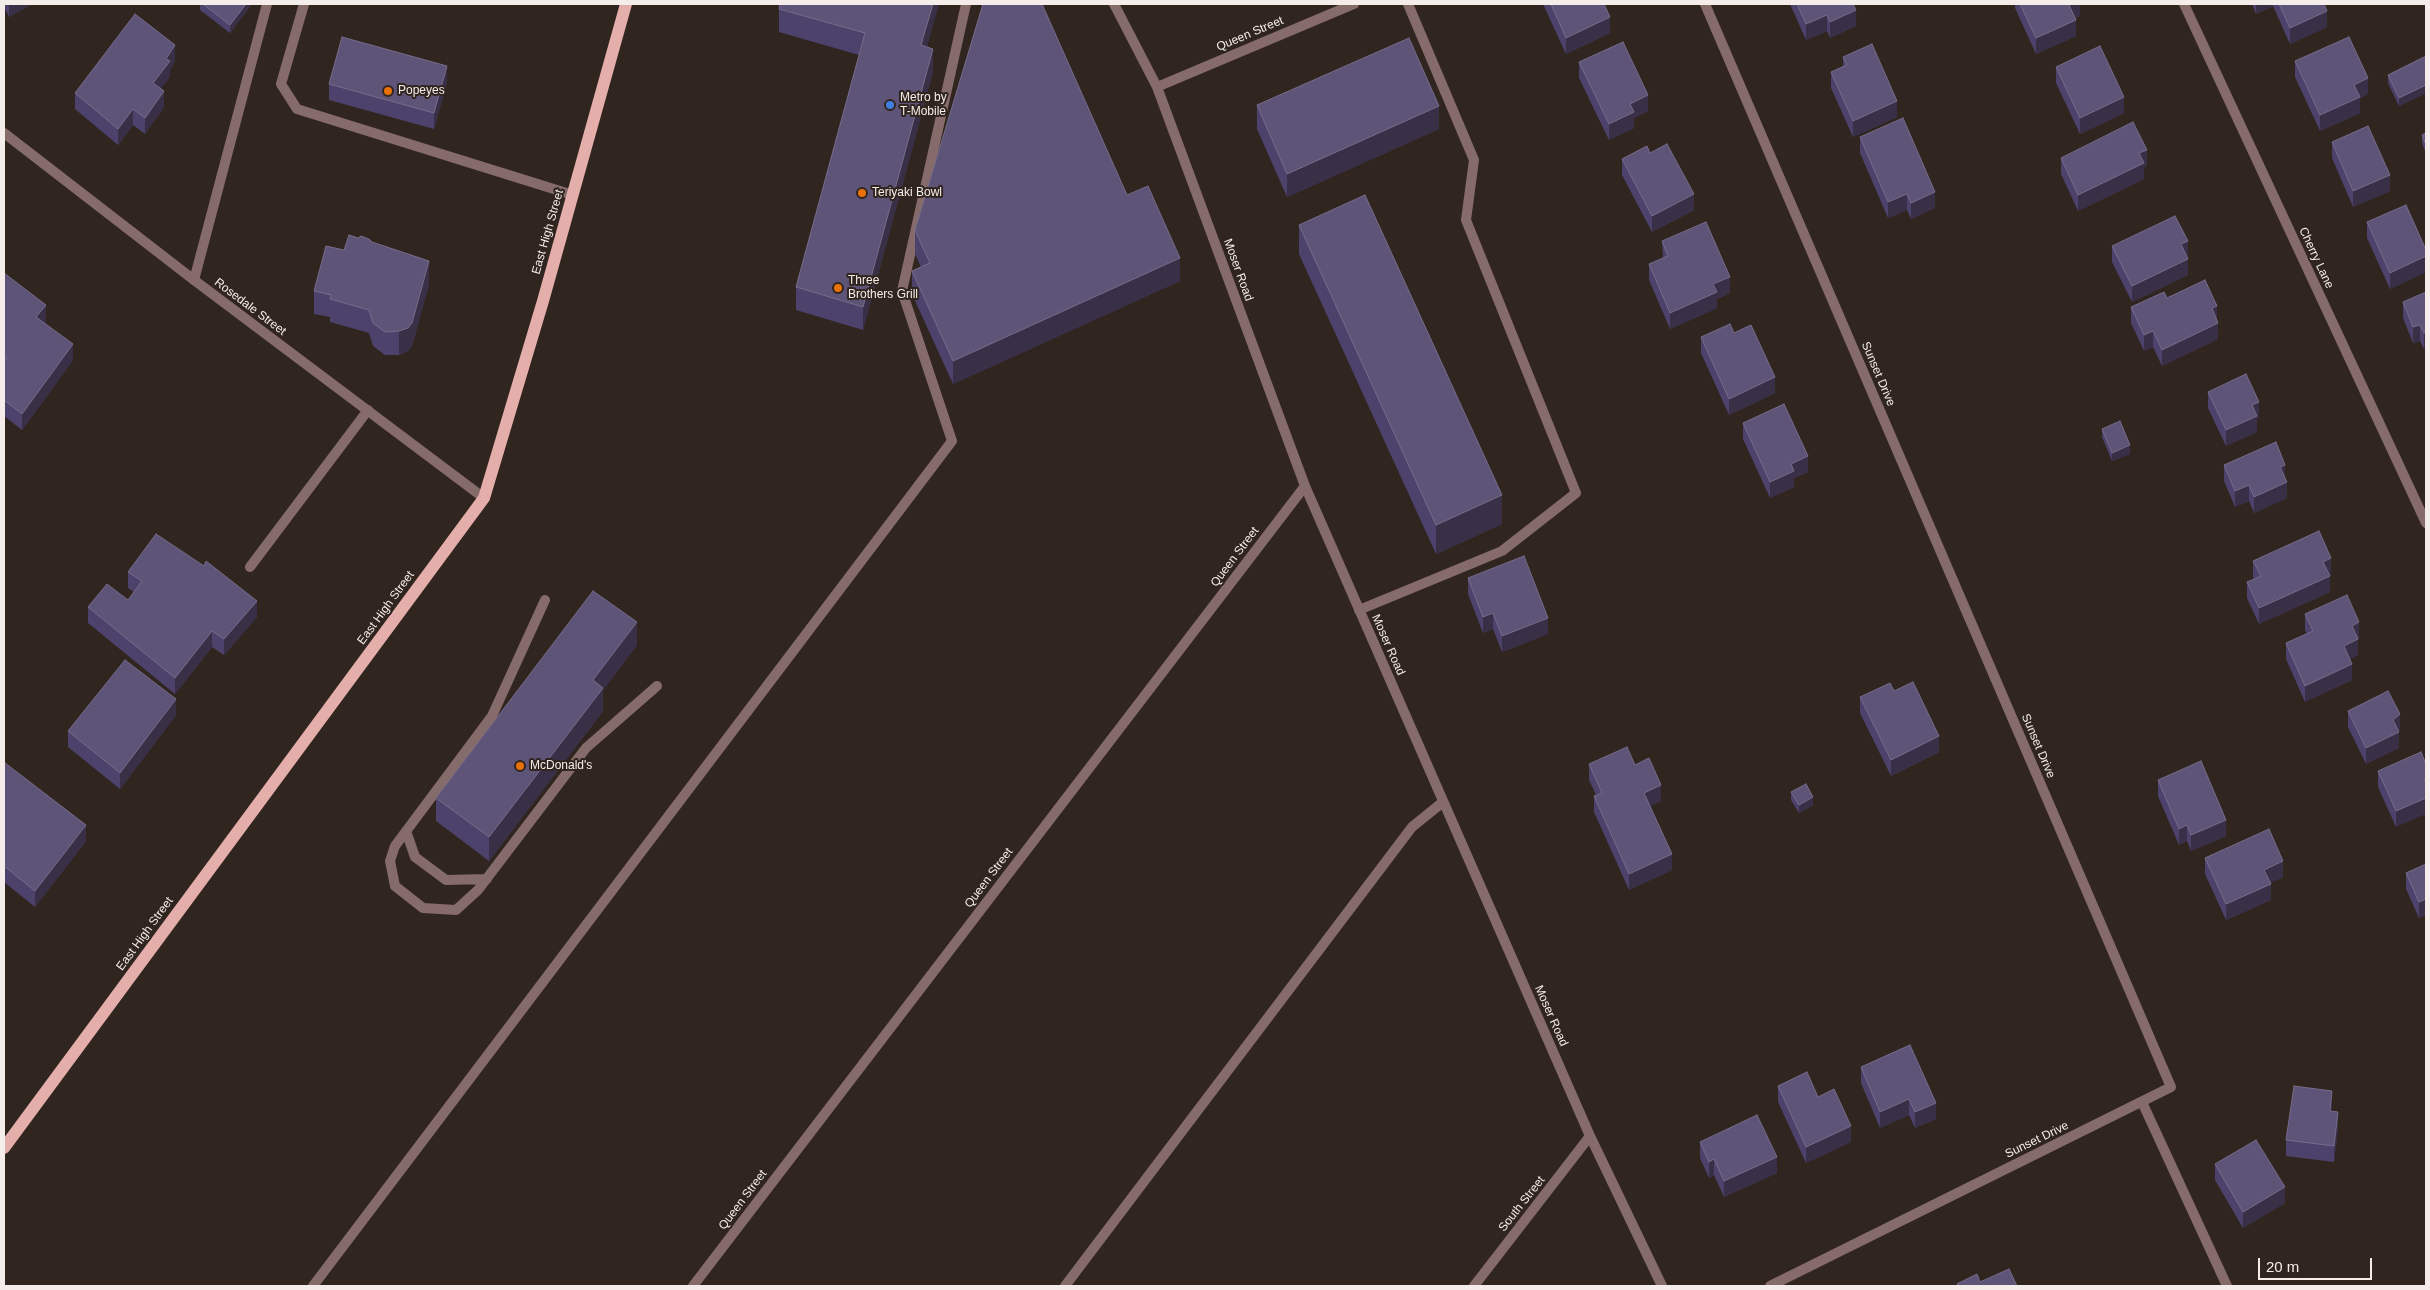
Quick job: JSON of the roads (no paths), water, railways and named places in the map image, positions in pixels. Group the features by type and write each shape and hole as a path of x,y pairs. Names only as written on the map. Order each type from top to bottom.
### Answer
{"main road":[{"name":"East High Street","path":"4,1148 484,498 573,195 626,4"}],"street":[{"path":"194,280 266,4"},
{"path":"304,4 281,84 297,109 573,195"},
{"path":"313,1286 952,441 902,291 966,4"},
{"name":"Moser Road","path":"1114,4 1157,87 1305,486 1590,1136 1662,1286"},
{"name":"Queen Street","path":"1157,87 1354,4"},
{"path":"1359,610 1502,550 1576,493 1466,220 1474,160 1408,4"},
{"name":"Sunset Drive","path":"1705,4 2171,1087 1770,1286"},
{"name":"Cherry Lane","path":"2184,4 2426,523"},
{"name":"Rosedale Street","path":"4,133 194,280 484,498"},
{"path":"250,567 368,410"},
{"name":"Queen Street","path":"693,1286 1305,486"},
{"path":"545,600 492,716 395,846 390,861 395,886 423,908 456,910 487,879 586,748 657,686"},
{"path":"1065,1286 1412,827 1443,802"},
{"path":"406,831 415,857 446,880 487,879"},
{"path":"2142,1102 2227,1286"},
{"name":"South Street","path":"1474,1286 1590,1136"}],"place":[{"name":"Popeyes","path":"388,91"},
{"name":"Metro by T-Mobile","path":"890,105"},
{"name":"Teriyaki Bowl","path":"862,193"},
{"name":"Three Brothers Grill","path":"838,288"},
{"name":"McDonald's","path":"520,766"}]}
